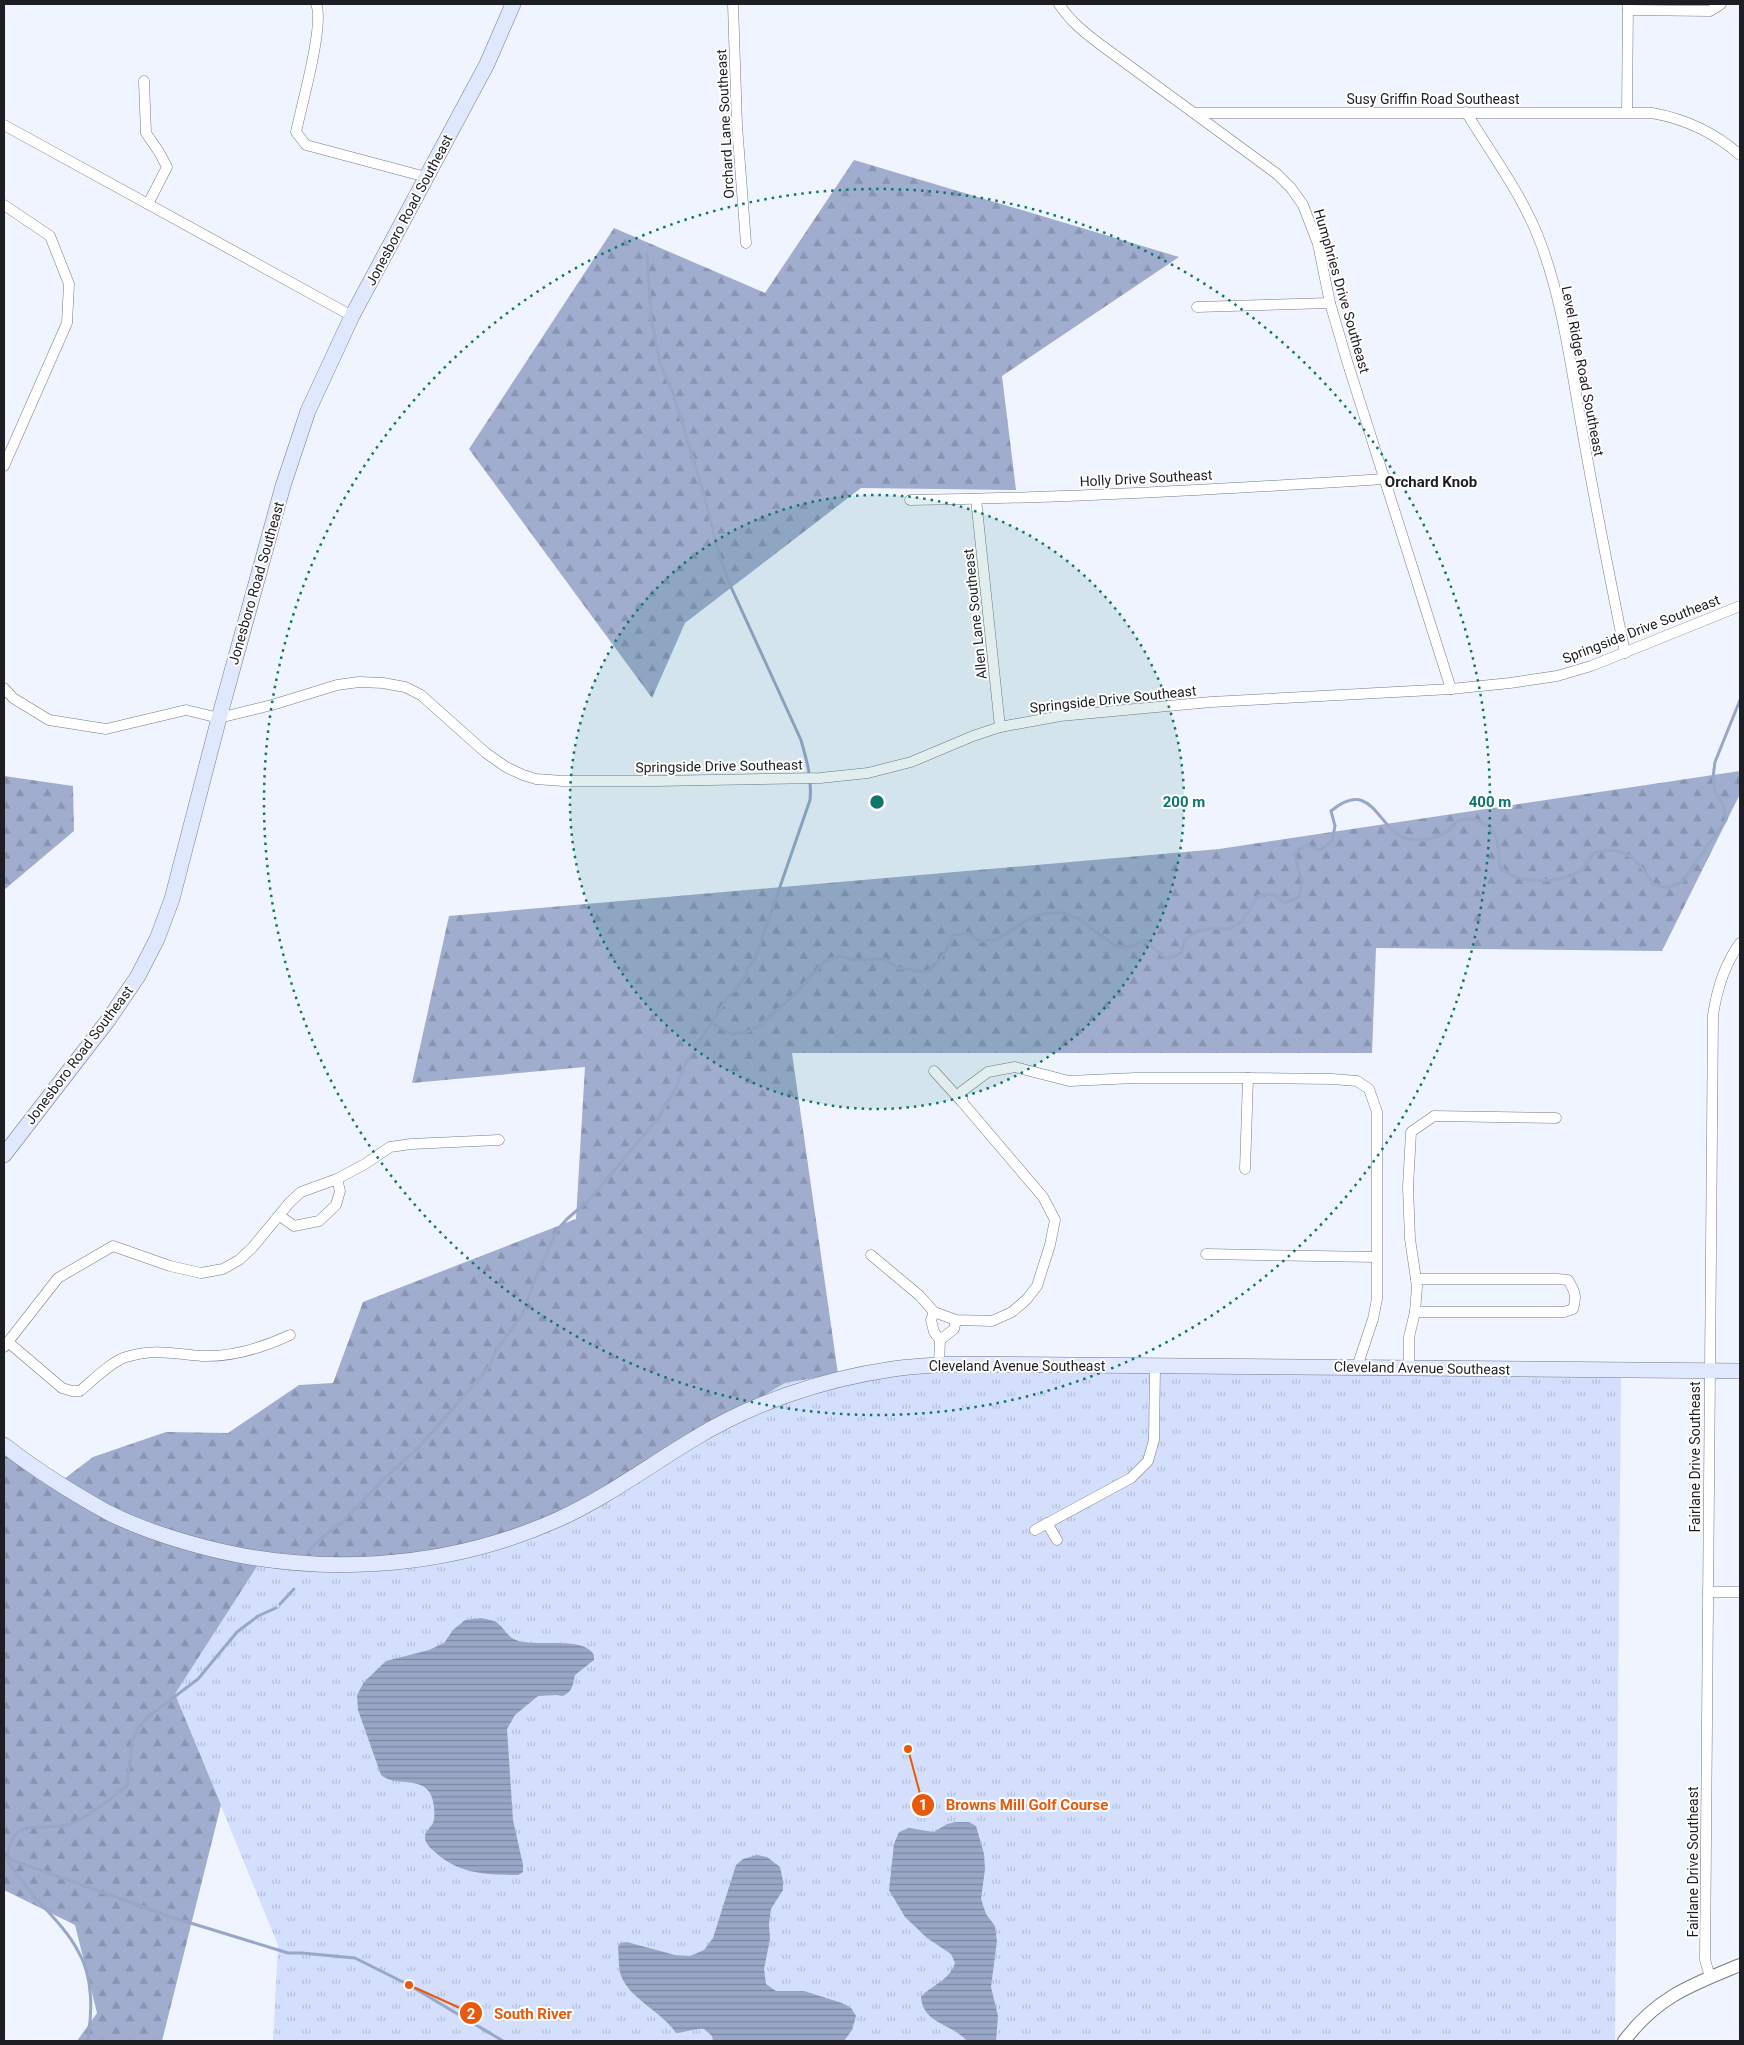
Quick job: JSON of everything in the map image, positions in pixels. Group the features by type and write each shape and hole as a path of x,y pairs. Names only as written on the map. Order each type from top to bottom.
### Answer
{"main road":[{"name":"Jonesboro Road Southeast","path":"4,1155 109,1019 138,976 157,939 172,900 219,718 285,479 308,411 352,316 487,64 513,4"},
{"name":"Cleveland Avenue Southeast","path":"4,1445 31,1466 109,1512 161,1534 216,1551 268,1560 326,1565 375,1564 424,1559 470,1550 516,1536 591,1504 693,1439 750,1410 818,1385 893,1368 939,1365 1740,1371"}],"street":[{"path":"316,4 318,15 317,34 296,132 306,145 426,177"},
{"name":"Orchard Lane Southeast","path":"733,4 737,126 746,242"},
{"name":"Humphries Drive Southeast","path":"1059,4 1067,16 1082,30 1277,174 1291,188 1303,205 1318,244 1330,303 1451,689"},
{"path":"1627,112 1628,7 1710,11 1721,4"},
{"path":"144,81 146,133 167,167 148,204"},
{"name":"Level Ridge Road Southeast","path":"1466,112 1528,214 1548,266 1565,336 1593,492 1625,653"},
{"name":"Susy Griffin Road Southeast","path":"1194,113 1652,113 1673,116 1700,126 1726,142 1740,155"},
{"path":"4,125 352,316"},
{"path":"4,205 50,236 69,284 67,323 4,466"},
{"path":"1197,307 1330,303"},
{"name":"Holly Drive Southeast","path":"910,500 976,499 1251,487 1384,479"},
{"name":"Allen Lane Southeast","path":"976,499 1000,727"},
{"name":"Springside Drive Southeast","path":"219,718 272,705 337,685 359,682 405,687 421,695 486,753 506,767 536,779 563,781 820,778 868,773 911,762 973,736 1000,727 1060,716 1131,708 1451,689 1557,676 1625,653 1740,606"},
{"path":"4,688 13,698 48,720 106,729 186,710 219,718"},
{"name":"Fairlane Drive Southeast","path":"1710,1977 1706,1960 1713,1015 1717,991 1726,965 1740,943"},
{"path":"962,1103 961,1092 988,1072 1015,1068 1069,1081 1135,1078 1248,1078 1357,1081 1369,1089 1377,1112 1377,1299 1373,1319 1358,1367"},
{"path":"871,1255 920,1296 934,1312 956,1320 992,1321 1012,1312 1027,1299 1037,1286 1044,1269 1055,1220 1043,1197 934,1071"},
{"path":"1245,1169 1248,1078"},
{"path":"1408,1368 1409,1337 1414,1312 1416,1279 1410,1239 1408,1187 1411,1132 1434,1116 1556,1118"},
{"path":"290,1335 266,1346 235,1354 202,1356 170,1351 148,1352 124,1357 80,1391 62,1388 6,1345 58,1278 103,1250 113,1246 170,1266 201,1273 223,1269 239,1260 252,1248 290,1202 302,1192 337,1179 365,1164 390,1147 411,1144 499,1140"},
{"path":"280,1216 294,1226 319,1221 336,1205 340,1190 337,1179"},
{"path":"1206,1254 1376,1257"},
{"path":"1414,1312 1564,1312 1573,1309 1576,1301 1575,1290 1568,1280 1557,1278 1416,1279"},
{"path":"934,1312 931,1320 934,1332 940,1340 939,1365"},
{"path":"940,1340 954,1328 956,1320"},
{"path":"1035,1530 1132,1478 1148,1461 1154,1440 1155,1366"},
{"path":"1047,1523 1057,1540"},
{"path":"1708,1592 1740,1592"},
{"path":"1624,2041 1637,2024 1657,2005 1680,1990 1740,1965"}],"green space":[{"path":"854,160 1179,257 1002,376 1016,490 861,488 685,623 652,698 469,449 614,228 765,293"},
{"path":"1740,771 1740,794 1662,951 1376,948 1372,1053 792,1053 838,1374 785,1383 563,1514 466,1550 346,1565 265,1554 175,1694 221,1805 162,2041 77,2041 97,2013 75,1925 4,1890 4,1448 64,1479 93,1457 166,1432 228,1433 299,1385 333,1383 363,1302 576,1219 585,1067 412,1083 449,916 1219,849"},
{"path":"4,776 73,786 74,831 4,890"},
{"path":"918,1361 1621,1376 1615,2041 273,2041 278,1945 175,1694 265,1554 711,1425 785,1383"}],"shaded area":[{"path":"481,1618 496,1622 510,1637 516,1640 535,1643 580,1645 594,1655 594,1660 575,1675 572,1688 568,1693 562,1696 538,1696 515,1715 507,1729 513,1820 523,1865 523,1872 518,1875 485,1874 463,1869 453,1865 432,1849 425,1838 433,1823 434,1816 430,1793 420,1785 387,1779 381,1775 358,1710 357,1695 364,1682 386,1661 429,1650 444,1643 453,1630 465,1620"},
{"path":"969,1822 976,1826 984,1854 985,1869 981,1899 986,1914 995,1926 997,1941 991,1987 998,2016 996,2041 967,2041 927,2013 921,1997 949,1974 955,1963 951,1954 927,1938 905,1917 889,1890 894,1844 899,1832 909,1828 934,1832 947,1824"},
{"path":"757,1855 767,1857 780,1867 783,1881 783,1890 771,1909 770,1939 764,1969 766,1984 776,1991 804,1991 842,2003 851,2008 856,2016 852,2030 844,2041 713,2041 712,2036 704,2029 676,2033 663,2019 632,1993 622,1978 618,1948 620,1943 627,1942 675,1955 690,1956 704,1950 713,1938 736,1865 743,1859"}],"waterway":[{"path":"308,1552 318,1541 342,1522 385,1478 419,1447 490,1366 495,1352 522,1315 538,1272 557,1230 590,1199 659,1117 675,1090 686,1062 728,997 739,986 747,973 746,970 755,959 810,800 810,777 801,740 731,587 720,558 705,498 674,396 660,363 651,317 647,254"},
{"path":"712,1023 732,1034 747,1032 760,1025 794,995 825,961 840,956 854,960 885,959 897,968 927,972 943,955 953,935 968,933 980,941 996,940 1034,916 1049,913 1065,913 1079,919 1115,946 1131,947 1144,940 1167,959 1181,953 1185,939 1198,931 1213,928 1229,929 1242,921 1258,896 1273,894 1285,903 1299,897 1302,882 1294,853 1306,845 1320,850 1332,841 1335,826 1331,811 1345,802 1356,799 1365,802 1373,808 1395,833 1415,840 1426,840 1436,837 1462,820 1480,821 1490,828 1496,837 1500,867 1521,879 1540,881 1560,879 1584,867 1593,853 1613,851 1622,852 1636,861 1653,884 1668,888 1682,882 1726,820 1723,805 1715,792 1713,777 1715,762 1740,700"},
{"path":"280,1604 294,1589"},
{"path":"87,2041 91,2007 89,1983 83,1961 57,1921 32,1894 7,1860 10,1844 23,1829 53,1827 77,1821 97,1809 127,1786 132,1741 139,1727 149,1716 198,1679 237,1632 258,1616 276,1608"},
{"path":"4,1858 171,1917 288,1953 355,1958 409,1985 503,2041"}],"place":[{"name":"Browns Mill Golf Course","path":"908,1749"},
{"name":"South River","path":"409,1985"}],"district":[{"name":"Orchard Knob","path":"1431,482"}]}
